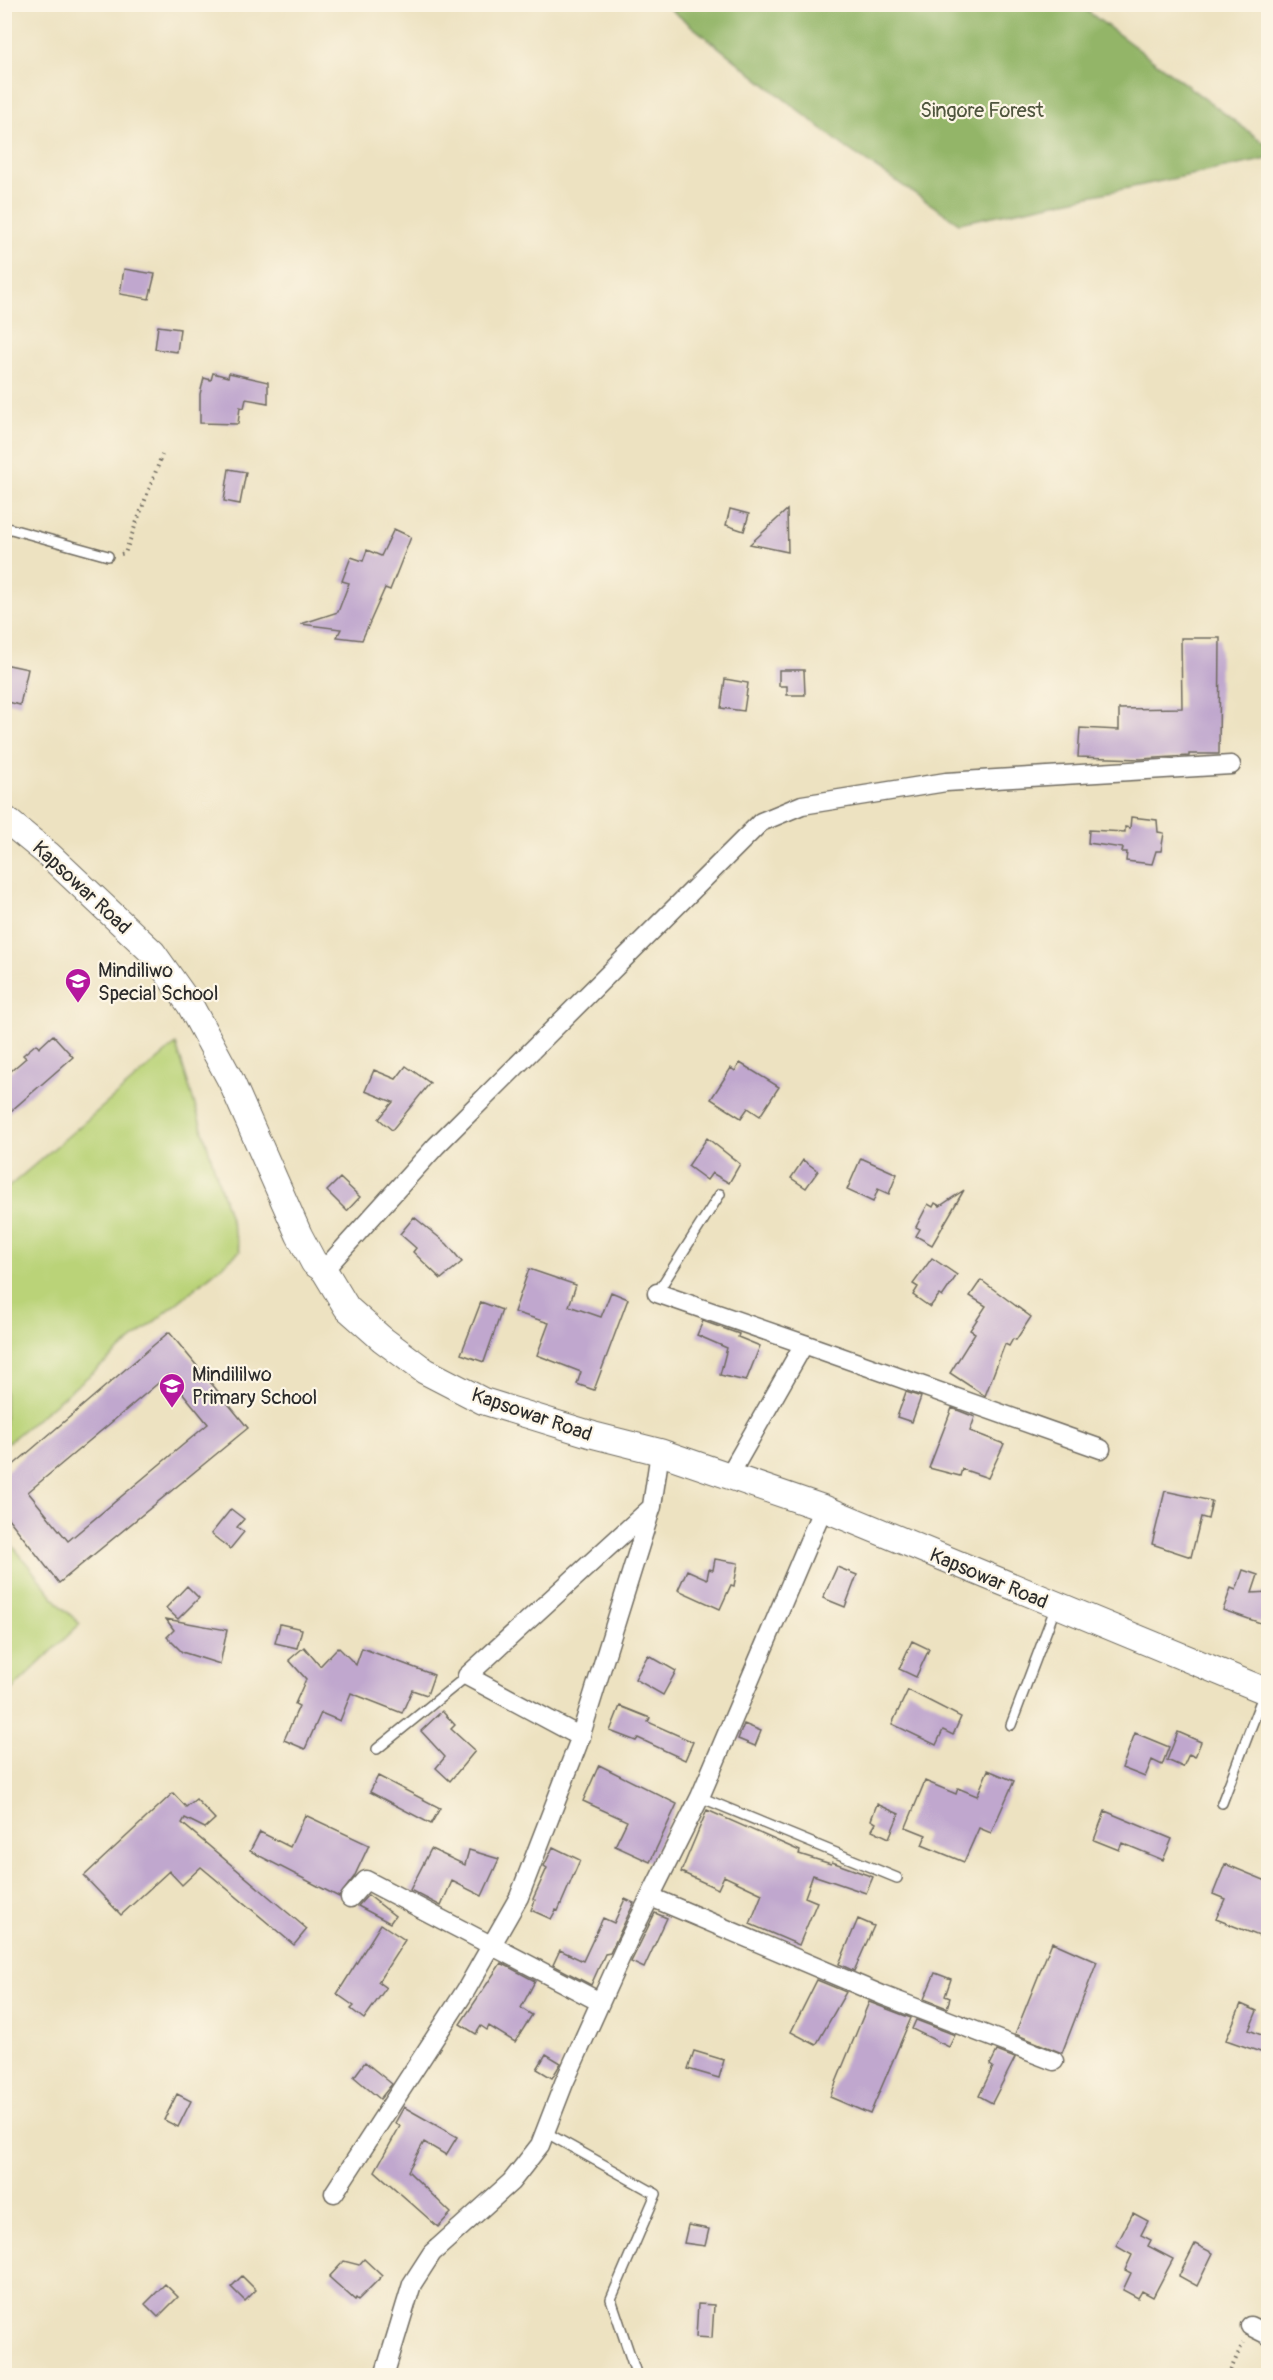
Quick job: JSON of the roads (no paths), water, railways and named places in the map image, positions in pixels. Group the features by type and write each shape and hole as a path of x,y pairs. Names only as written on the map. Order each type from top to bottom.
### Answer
{"main road":[{"name":"Kapsowar Road","path":"4,818 48,854 153,953 190,1005 231,1081 299,1235 314,1263 324,1270 346,1308 382,1340 425,1371 483,1401 730,1474 823,1508 1266,1691"}],"street":[{"path":"324,1270 436,1146 761,822 802,805 946,782 1231,765"},
{"path":"657,1293 1101,1449"},
{"path":"730,1474 804,1344"},
{"path":"334,2193 466,1990 519,1897 581,1737 652,1506 660,1452"},
{"path":"581,1737 468,1676 652,1506"},
{"path":"384,2376 412,2284 432,2253 511,2182 540,2145 600,2002 700,1797 823,1508"},
{"path":"350,1898 366,1880 600,2002"},
{"path":"651,1897 882,1995 1054,2061"},
{"path":"1250,2326 1269,2335"}],"lane":[{"path":"4,527 108,556"},
{"path":"657,1293 720,1194"},
{"path":"1011,1725 1056,1606"},
{"path":"377,1749 468,1676"},
{"path":"1222,1803 1266,1691"},
{"path":"700,1797 897,1878"},
{"path":"545,2132 656,2194 611,2300 637,2376"}],"place":[{"name":"Mindiliwo Special School","path":"78,1004"},
{"name":"Mindililwo Primary School","path":"172,1409"}],"park label":[{"name":"Singore Forest","path":"982,110"}]}
